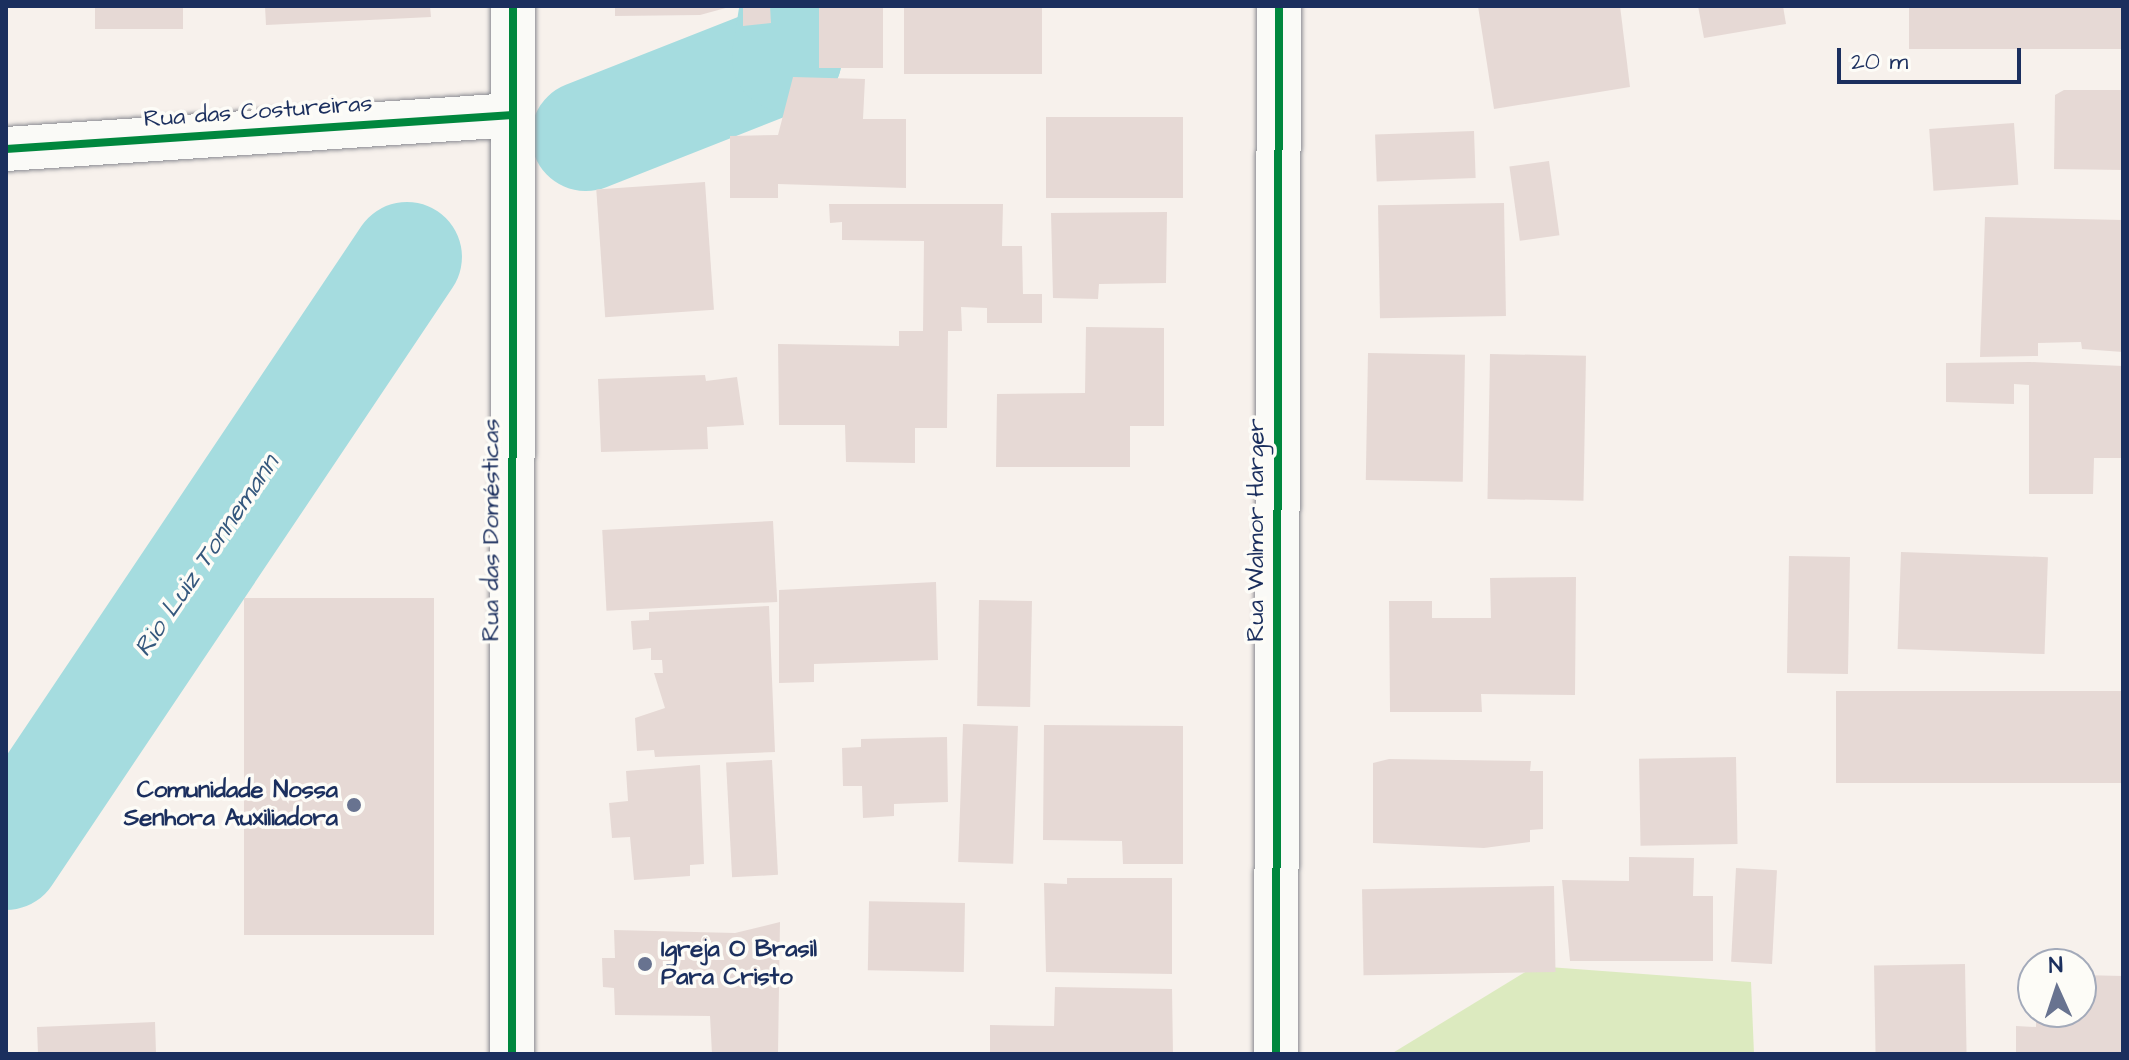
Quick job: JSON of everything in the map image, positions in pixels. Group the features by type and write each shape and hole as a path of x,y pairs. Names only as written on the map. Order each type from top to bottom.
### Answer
{"street":[{"name":"Rua das Domésticas","path":"512,1054 513,6"},
{"name":"Rua Walmor Harger","path":"1276,1054 1279,6"},
{"name":"Rua das Costureiras","path":"6,149 513,115"}],"green space":[{"path":"1535,966 1751,982 1754,1054 1391,1054"}],"building":[{"path":"95,6 183,6 183,29 95,29"},
{"path":"265,6 430,6 431,17 266,25"},
{"path":"615,6 733,6 700,15 615,16"},
{"path":"743,6 770,6 771,23 743,26"},
{"path":"819,6 883,6 883,68 819,68"},
{"path":"904,6 1042,6 1042,74 904,74"},
{"path":"1478,6 1620,6 1630,87 1494,109"},
{"path":"1698,6 1783,6 1786,24 1704,38"},
{"path":"1909,6 2123,6 2123,49 1909,49"},
{"path":"793,77 865,79 863,119 906,119 906,188 778,184 778,198 730,198 730,136 778,135"},
{"path":"2064,90 2123,90 2123,170 2054,169 2055,95"},
{"path":"1046,117 1183,117 1183,198 1046,198"},
{"path":"2014,123 2018,185 1934,191 1929,129"},
{"path":"1474,131 1476,178 1377,181 1375,134"},
{"path":"1549,161 1559,235 1520,241 1509,167"},
{"path":"705,182 714,310 605,317 596,190"},
{"path":"1504,203 1506,316 1380,318 1378,205"},
{"path":"829,204 1003,204 1002,246 1022,246 1023,294 1042,294 1042,323 987,323 987,308 961,307 962,331 948,331 947,428 915,428 915,463 846,462 845,425 779,425 778,344 899,346 899,331 923,331 924,241 842,240 842,222 830,223"},
{"path":"1167,212 1166,283 1099,284 1098,299 1053,298 1051,213"},
{"path":"1985,217 2123,220 2123,352 2082,349 2081,342 2038,343 2038,356 1980,357"},
{"path":"1086,327 1164,328 1164,426 1130,426 1130,467 996,467 997,394 1085,393"},
{"path":"1368,353 1465,355 1463,482 1366,480"},
{"path":"1490,354 1586,356 1583,501 1487,499"},
{"path":"2030,362 2123,366 2123,458 2094,458 2093,494 2029,494 2029,385 2014,384 2014,404 1946,402 1946,363"},
{"path":"705,375 706,381 737,377 744,425 707,427 708,449 601,452 598,379"},
{"path":"773,521 777,602 606,611 602,530"},
{"path":"1901,552 2048,557 2045,654 1898,649"},
{"path":"1789,556 1850,557 1848,674 1787,673"},
{"path":"1576,577 1575,695 1481,694 1482,712 1390,712 1389,601 1432,601 1432,618 1491,618 1490,578"},
{"path":"936,582 938,660 814,664 814,682 779,683 779,590"},
{"path":"244,598 434,598 434,935 244,935"},
{"path":"979,600 1032,601 1030,707 977,706"},
{"path":"769,606 775,752 655,757 654,750 637,751 635,718 665,708 654,673 663,673 662,660 651,660 651,648 633,650 631,621 649,620 649,612"},
{"path":"1836,691 2123,691 2123,783 1836,783"},
{"path":"963,724 1018,726 1013,864 958,862"},
{"path":"1044,725 1183,726 1183,864 1123,864 1122,841 1043,840"},
{"path":"947,737 948,802 894,804 894,816 863,818 862,786 843,786 842,748 861,747 861,739"},
{"path":"1736,757 1738,844 1641,846 1639,759"},
{"path":"1389,759 1531,761 1530,771 1543,771 1543,829 1530,830 1530,842 1484,848 1373,843 1373,763"},
{"path":"772,760 778,875 732,877 726,762"},
{"path":"700,765 704,864 690,865 690,876 634,880 630,837 612,838 609,803 628,801 626,771"},
{"path":"1629,857 1694,858 1693,896 1713,896 1713,961 1570,961 1562,880 1629,881"},
{"path":"1736,868 1777,870 1772,964 1731,962"},
{"path":"1067,878 1172,878 1172,974 1046,972 1044,883 1067,884"},
{"path":"1554,886 1556,972 1364,975 1362,889"},
{"path":"869,901 965,903 964,972 868,970"},
{"path":"780,922 778,1054 712,1054 710,1016 615,1015 614,988 603,987 602,958 615,958 614,930 735,933"},
{"path":"1965,964 1967,1054 1876,1054 1874,966"},
{"path":"2097,975 2123,976 2123,1054 2016,1054 2016,1026 2097,1028"},
{"path":"1055,987 1172,989 1173,1054 990,1054 990,1025 1054,1026"},
{"path":"155,1022 156,1054 38,1054 37,1027"}],"waterway":[{"name":"Rio Luiz Tonnemann","path":"586,136 787,57 795,6"},
{"name":"Rio Luiz Tonnemann","path":"6,855 407,257"}],"cycle path":[{"path":"512,1054 513,6"},
{"path":"1276,1054 1279,6"},
{"path":"6,149 513,115"}],"place":[{"name":"Comunidade Nossa Senhora Auxiliadora","path":"354,805"},
{"name":"Igreja O Brasil Para Cristo","path":"645,964"}]}
